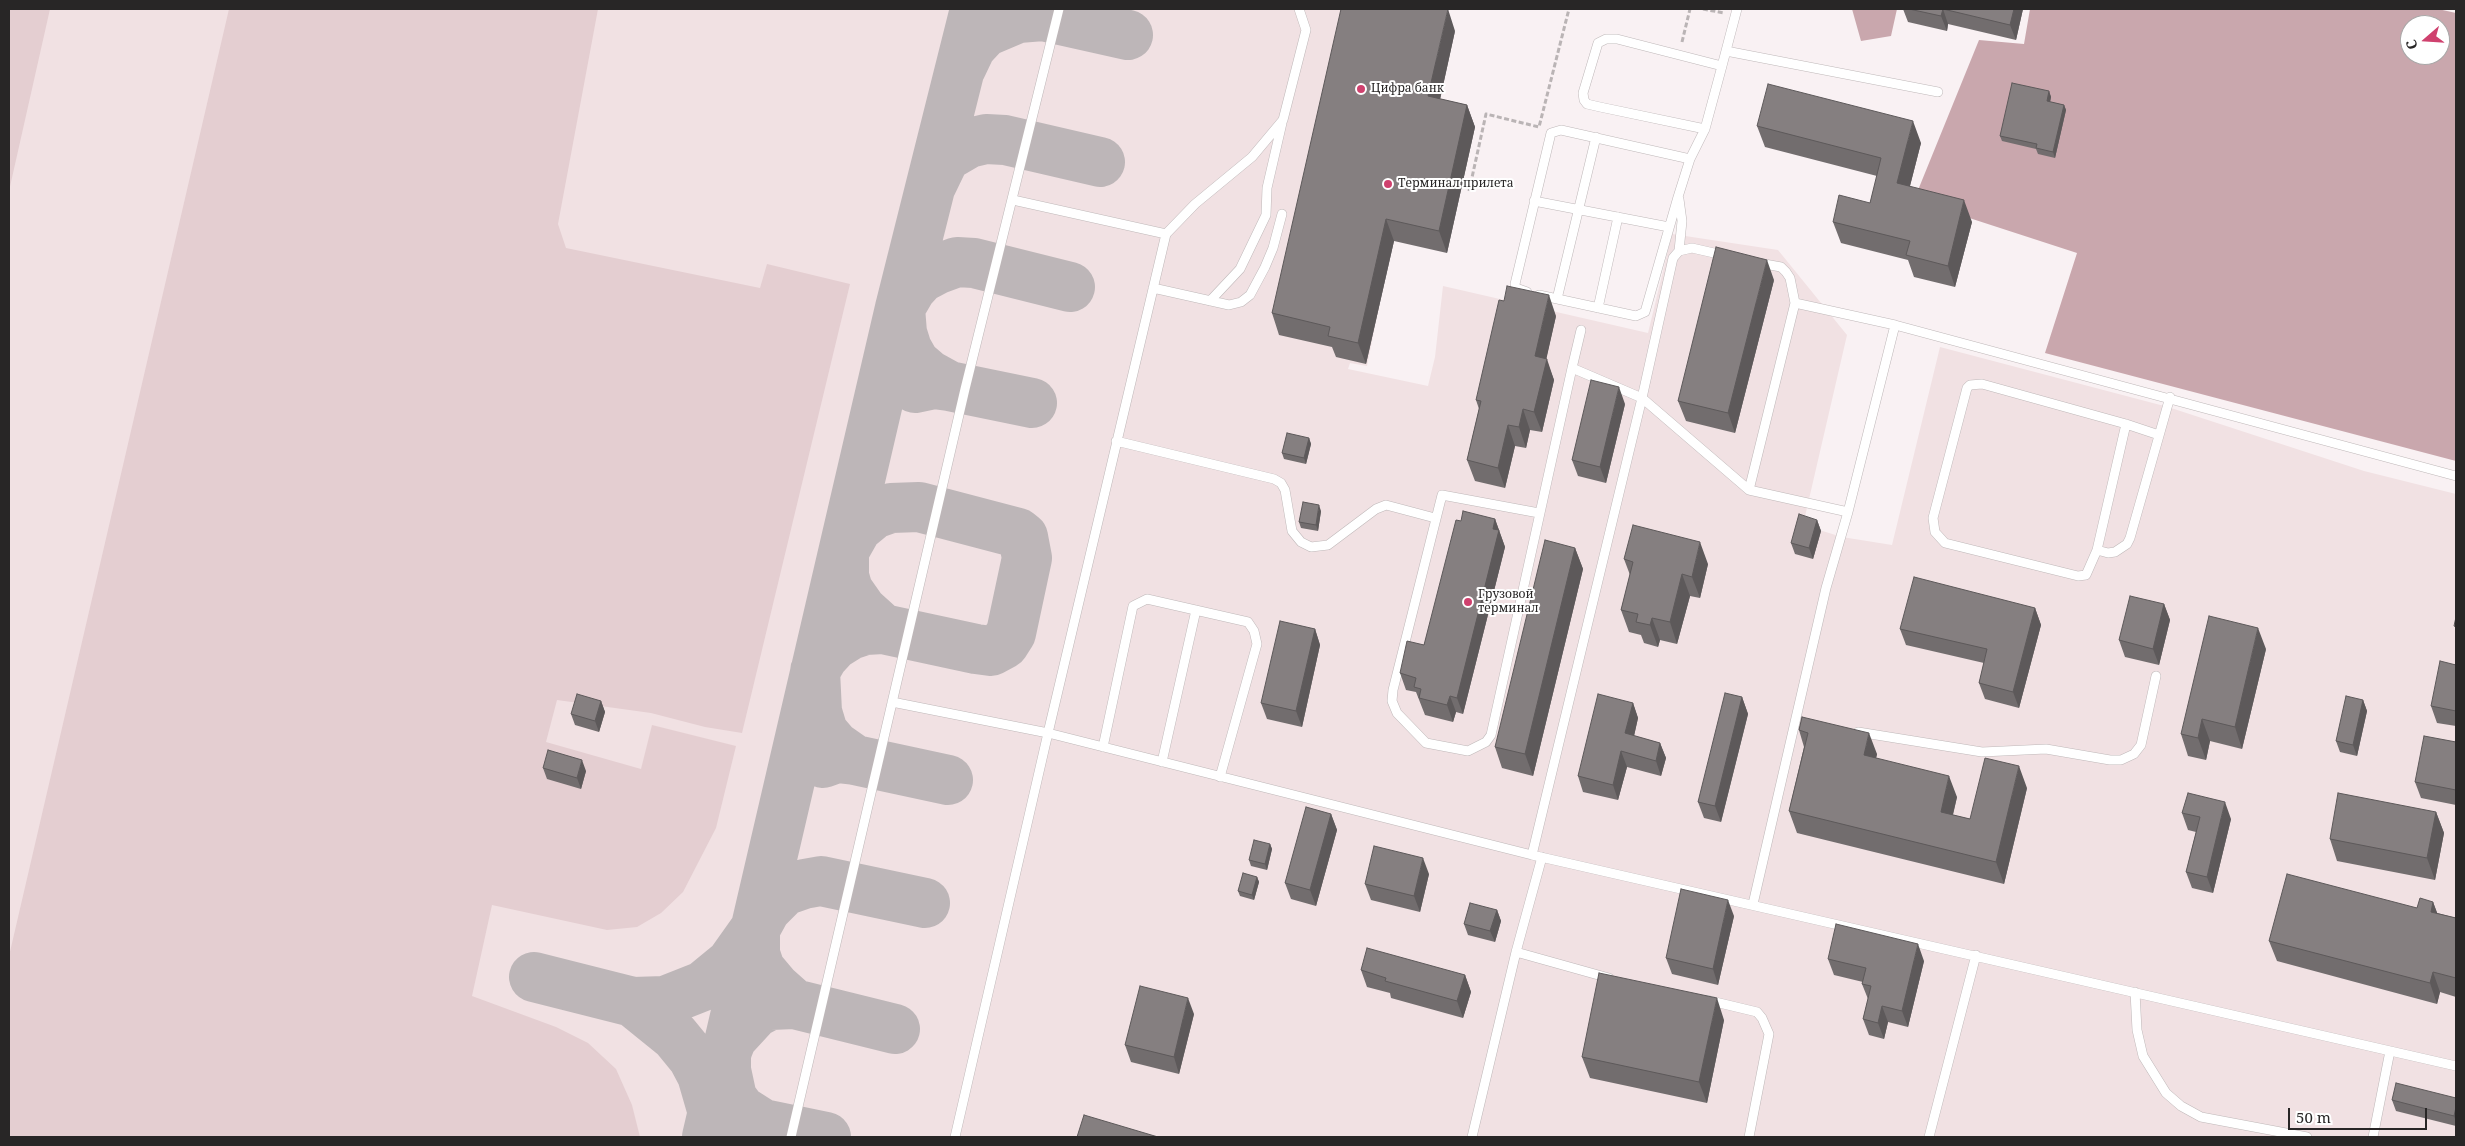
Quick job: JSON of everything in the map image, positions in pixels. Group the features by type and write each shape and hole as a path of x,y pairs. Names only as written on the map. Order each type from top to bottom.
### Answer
{"lane":[{"path":"791,1137 964,389 1013,200 1059,9"},
{"path":"1210,301 1240,269 1266,215 1267,188 1306,30 1299,9"},
{"path":"1690,159 1562,130 1551,133 1514,284 1516,288 1556,299 1636,316 1645,312 1668,226 1690,159 1704,128 1736,9"},
{"path":"1704,128 1587,104 1584,100 1586,84 1598,43 1601,40 1613,38 1722,66"},
{"path":"1726,51 1938,92"},
{"path":"955,1137 1116,441 1166,234 1195,204 1252,158 1283,120"},
{"path":"1556,299 1596,137"},
{"path":"1472,1137 1516,952 1673,258 1679,251 1682,221 1678,197"},
{"path":"1013,200 1166,234"},
{"path":"1534,201 1668,226"},
{"path":"1153,288 1229,305 1241,302 1250,295 1273,248 1282,214"},
{"path":"1598,308 1618,216"},
{"path":"1679,251 1692,248 1781,267 1790,278 1795,303 1749,490"},
{"path":"1795,303 1895,325 2456,476"},
{"path":"1753,904 1799,722 1826,588 1848,512 1895,325"},
{"path":"1539,513 1442,495 1392,690 1392,701 1397,713 1426,742 1468,751 1486,742 1495,725 1539,513 1581,330"},
{"path":"1572,368 1642,398 1749,490 1848,512"},
{"path":"2126,424 2097,550 2086,575 2078,576 1945,543 1935,532 1933,518 1966,388 1970,385 1982,384 2126,424 2159,435"},
{"path":"2097,550 2108,553 2115,552 2127,544 2170,398"},
{"path":"1116,441 1274,479 1281,483 1285,490 1292,531 1301,542 1311,547 1328,545 1376,508 1386,505 1435,518"},
{"path":"1103,747 1133,606 1147,599 1248,622 1254,631 1257,644 1220,777"},
{"path":"1162,762 1196,610"},
{"path":"1850,731 1982,752 2046,749 2110,760 2122,760 2134,754 2141,745 2156,676"},
{"path":"892,702 1048,733 1537,856 2456,1066"},
{"path":"1516,952 1617,980"},
{"path":"1929,1137 1976,955"},
{"path":"2135,992 2137,1030 2143,1056 2166,1093 2181,1106 2201,1117 2307,1137"},
{"path":"1695,997 1753,1010 1762,1018 1766,1025 1769,1034 1749,1137"},
{"path":"2373,1137 2390,1051"}],"path":[{"path":"1469,191 1486,114 1540,127 1568,9"},
{"path":"1679,55 1690,9"},
{"path":"1703,9 1726,13"}],"shaded area":[{"path":"9,9 1446,9 1395,227 1367,366 1350,363 1348,369 1428,386 1435,357 1443,286 1648,333 1672,234 1778,250 1847,335 1803,525 1842,537 1892,545 1940,347 2168,407 2364,471 2456,494 2456,1137 9,1137"},
{"path":"9,9 50,9 9,191"},
{"path":"229,9 598,9 558,224 566,248 760,288 767,264 850,284 742,733 705,727 651,713 557,700 546,742 641,769 652,725 736,746 716,828 683,892 661,913 637,927 607,930 492,905 472,996 556,1027 588,1043 616,1069 632,1105 640,1137 9,1137 9,956"},
{"path":"1852,9 1897,9 1891,36 1861,41"},
{"path":"2030,9 2438,9 2456,13 2456,461 2045,353 2077,253 1914,200 1979,40 2024,44"}],"building":[{"name":"Терминал прилета","path":"1341,9 1448,9 1428,96 1467,105 1439,231 1386,219 1358,343 1328,336 1330,327 1272,313"},
{"path":"1909,9 1943,9 1941,16"},
{"path":"1943,9 2014,9 2010,25"},
{"path":"2012,83 2049,91 2047,101 2064,105 2053,152 2036,148 2037,144 2000,136"},
{"path":"1768,84 1913,121 1897,183 1964,200 1948,266 1906,255 1910,241 1833,222 1839,195 1870,203 1881,158 1757,126"},
{"path":"1716,247 1767,260 1728,413 1678,401"},
{"path":"1507,286 1549,295 1535,356 1547,359 1534,412 1523,409 1519,427 1508,425 1498,468 1467,460 1481,401 1476,400 1499,300 1504,301"},
{"path":"1591,380 1619,387 1600,467 1572,460"},
{"path":"1287,433 1309,438 1304,458 1282,453"},
{"path":"1303,502 1319,505 1316,525 1299,522"},
{"name":"Грузовой терминал","path":"1463,511 1495,519 1493,529 1499,530 1457,698 1450,696 1447,705 1419,698 1421,689 1414,687 1416,678 1400,673 1407,641 1424,645 1456,520 1461,521"},
{"path":"1799,514 1817,520 1809,548 1791,543"},
{"path":"1633,525 1700,542 1692,577 1682,574 1670,622 1652,618 1650,625 1636,622 1638,614 1621,610 1633,562 1624,559"},
{"path":"1545,540 1575,548 1525,754 1495,747"},
{"path":"1914,577 2035,608 2013,692 1979,683 1987,649 1900,629"},
{"path":"2130,596 2164,604 2153,649 2119,640"},
{"path":"2209,616 2258,628 2235,727 2202,719 2198,738 2181,734"},
{"path":"1280,621 1315,629 1296,711 1261,703"},
{"path":"2440,661 2456,665 2456,711 2431,706"},
{"path":"1725,693 1742,697 1715,806 1698,802"},
{"path":"577,694 601,701 595,721 571,714"},
{"path":"1598,694 1633,703 1625,733 1660,743 1656,761 1621,751 1613,785 1578,776"},
{"path":"2346,696 2363,700 2353,745 2336,741"},
{"path":"1802,717 1869,733 1864,755 1949,776 1941,812 1970,819 1985,758 2019,766 1996,862 1789,811 1808,733 1799,730"},
{"path":"2424,736 2456,742 2456,790 2415,782"},
{"path":"548,750 582,760 577,778 543,768"},
{"path":"2188,793 2225,802 2207,877 2186,872 2200,817 2182,813"},
{"path":"2338,793 2436,812 2427,858 2330,839"},
{"path":"1306,807 1331,814 1310,890 1285,883"},
{"path":"1254,840 1270,844 1265,864 1249,860"},
{"path":"1374,846 1423,858 1414,896 1365,884"},
{"path":"1243,873 1257,877 1252,895 1238,891"},
{"path":"2287,874 2417,908 2420,898 2433,902 2431,912 2456,918 2456,978 2433,972 2430,983 2269,941"},
{"path":"1681,889 1728,900 1713,969 1666,958"},
{"path":"1470,903 1497,910 1490,931 1464,924"},
{"path":"1836,924 1918,944 1902,1011 1882,1006 1878,1023 1863,1019 1871,986 1862,984 1866,968 1828,959"},
{"path":"1367,948 1465,975 1457,1001 1385,981 1386,978 1361,970"},
{"path":"1599,973 1717,998 1699,1082 1582,1057"},
{"path":"1140,986 1188,998 1174,1057 1125,1045"},
{"path":"2396,1083 2456,1098 2454,1116 2392,1100"},
{"path":"1084,1115 1158,1137 1077,1137"}],"taxiway":[{"path":"707,1137 900,308 975,9"},
{"path":"961,68 971,47 985,32 1018,18 1043,16 1128,35"},
{"path":"932,184 945,157 969,143 986,139 1005,140 1100,162"},
{"path":"949,386 929,375 915,363 907,349 902,333 900,308 911,289 921,278 957,262 974,263 1070,287"},
{"path":"915,388 934,384 1032,403"},
{"path":"855,760 835,746 823,732 817,712 815,671 823,657 834,645 850,635 865,630 883,629 991,651 1004,644 1011,633 1027,558 1023,537 1018,533 919,507 891,508 874,514 857,528 844,551 844,576 848,590 862,610 883,629"},
{"path":"823,763 837,758 855,760 948,780"},
{"path":"794,1004 776,988 760,969 755,954 755,929 766,909 784,891 804,884 821,881 925,903"},
{"path":"633,1002 665,1001 703,986 731,963 753,932"},
{"path":"534,977 633,1002 675,1036 693,1058 702,1075 713,1113"},
{"path":"763,1124 741,1110 732,1098 726,1070 726,1053 732,1038 755,1013 770,1005 794,1004 895,1029"},
{"path":"731,1131 749,1124 763,1124 826,1137"}],"place":[{"name":"Цифра банк","path":"1361,89"},
{"name":"Терминал прилета","path":"1388,184"},
{"name":"Грузовой терминал","path":"1468,602"}]}
